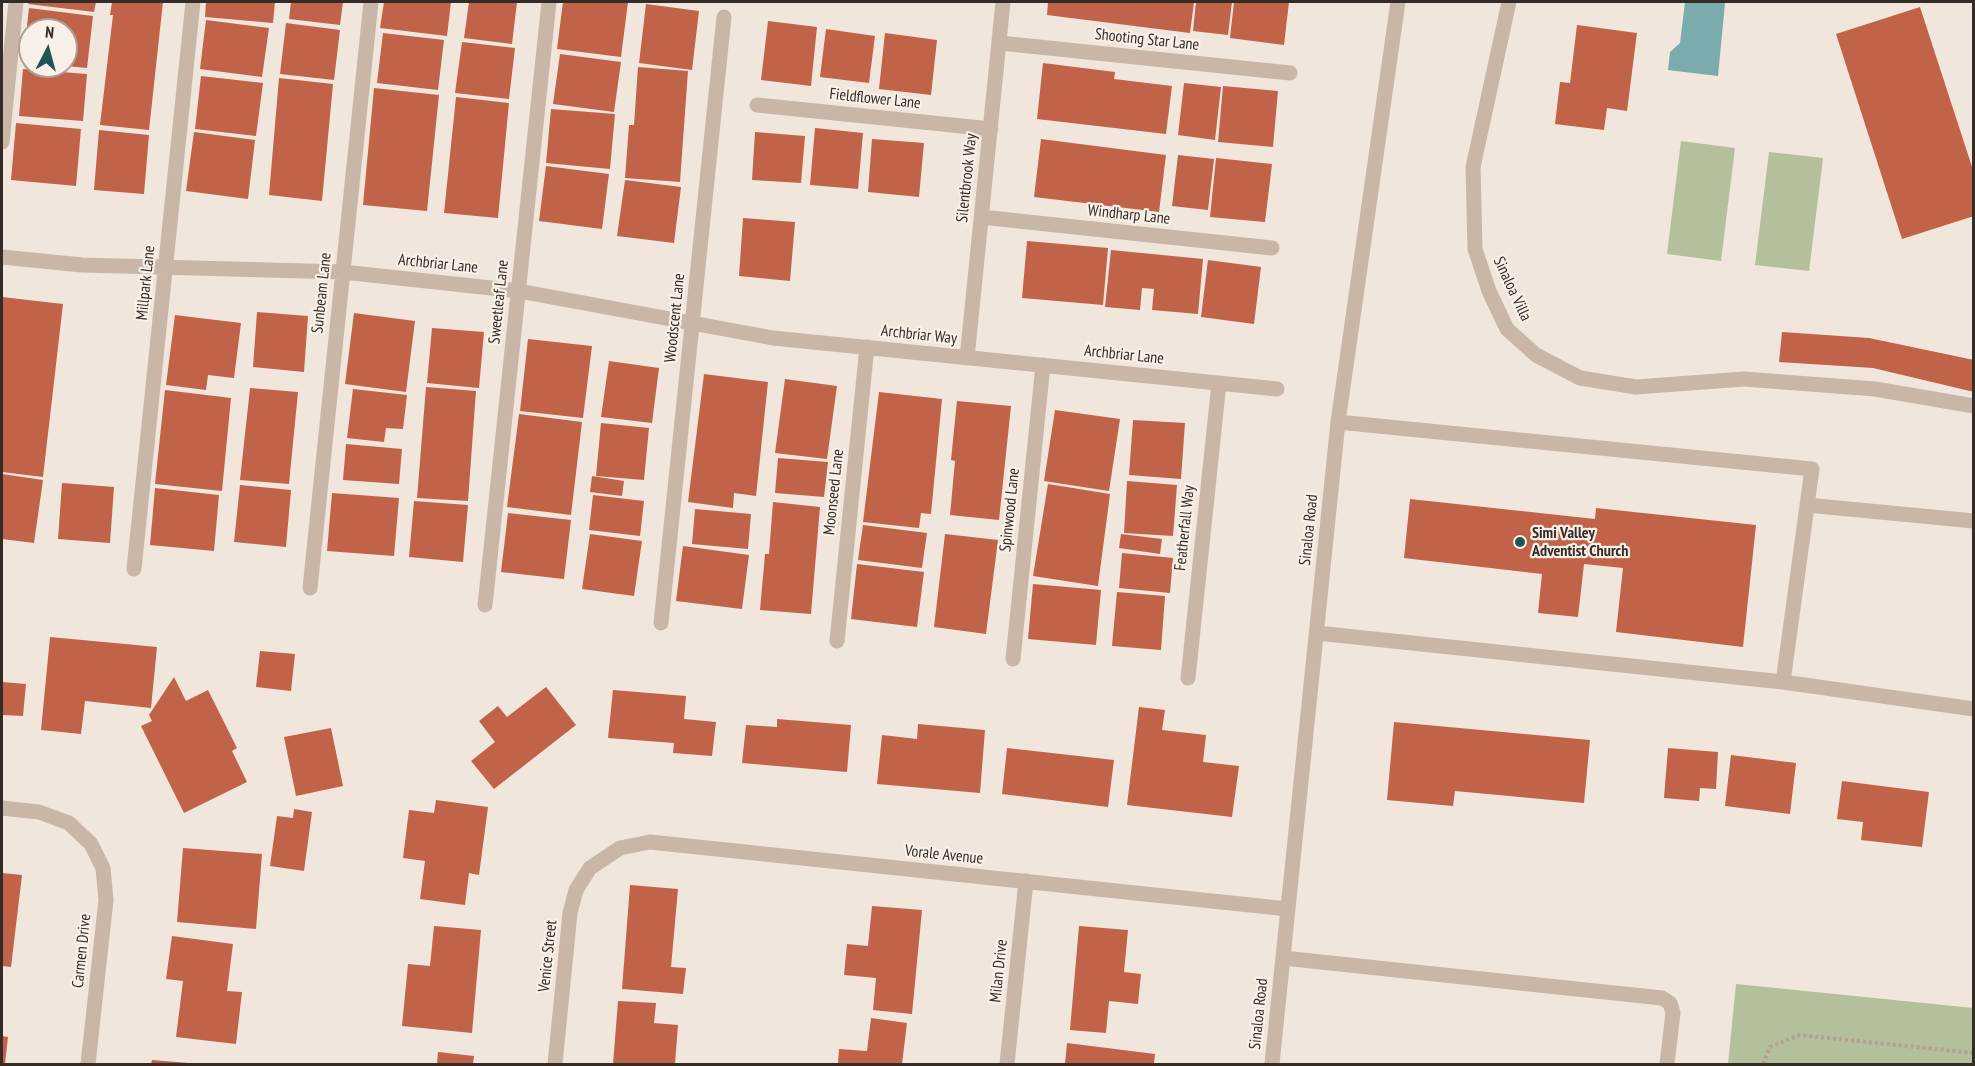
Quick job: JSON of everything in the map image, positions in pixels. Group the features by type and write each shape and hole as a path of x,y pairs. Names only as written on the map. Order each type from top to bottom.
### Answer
{"street":[{"path":"2,142 16,2"},
{"name":"Millpark Lane","path":"134,569 193,2"},
{"name":"Sunbeam Lane","path":"310,588 371,2"},
{"name":"Sweetleaf Lane","path":"485,605 549,2"},
{"name":"Silentbrook Way","path":"967,358 1004,2"},
{"name":"Sinaloa Road","path":"1272,1065 1338,422 1398,2"},
{"name":"Sinaloa Villa","path":"1509,2 1473,167 1475,249 1489,291 1507,329 1536,355 1580,378 1636,387 1744,379 1875,389 1974,406"},
{"name":"Woodscent Lane","path":"661,623 724,17"},
{"name":"Shooting Star Lane","path":"1000,43 1290,73"},
{"name":"Fieldflower Lane","path":"757,105 991,129"},
{"name":"Windharp Lane","path":"981,217 1272,248"},
{"name":"Archbriar Lane","path":"2,257 82,265 343,272 519,291 773,338 867,347"},
{"name":"Archbriar Way","path":"867,347 967,358"},
{"name":"Moonseed Lane","path":"837,641 867,347"},
{"name":"Archbriar Lane","path":"967,358 1277,389"},
{"name":"Spinwood Lane","path":"1013,659 1043,365"},
{"name":"Featherfall Way","path":"1188,678 1219,383"},
{"path":"1338,422 1812,469 1783,682"},
{"path":"1807,506 1974,521"},
{"path":"1317,633 1783,682 1974,708"},
{"name":"Carmen Drive","path":"2,808 39,812 69,823 91,844 103,868 106,900 88,1065"},
{"name":"Vorale Avenue","path":"601,861 620,848 650,842 1288,909"},
{"name":"Venice Street","path":"555,1065 570,913 576,890 590,868 601,861"},
{"name":"Milan Drive","path":"1007,1065 1026,881"},
{"path":"1283,958 1662,998 1670,1003 1672,1013 1667,1065"}],"path":[{"path":"1763,1065 1770,1047 1799,1035 1974,1053"}],"green space":[{"path":"1681,141 1735,148 1721,261 1667,254"},
{"path":"1769,152 1823,158 1809,271 1755,265"},
{"path":"1736,984 1973,1008 1973,1064 1728,1064"}],"water":[{"path":"1685,2 1725,3 1718,76 1668,70 1670,52 1680,43"}],"building":[{"path":"29,2 96,2 94,12 28,4"},
{"path":"112,2 163,2 149,130 100,125 113,15 110,15"},
{"path":"206,2 275,2 273,23 205,17"},
{"path":"291,2 343,2 340,25 289,19"},
{"path":"384,2 451,2 447,36 380,28"},
{"path":"469,2 517,2 512,44 464,38"},
{"path":"563,2 628,2 621,57 557,49"},
{"path":"1048,2 1194,2 1190,33 1047,15"},
{"path":"1196,2 1232,2 1228,35 1193,31"},
{"path":"1234,2 1289,2 1284,45 1230,38"},
{"path":"646,4 699,11 692,70 639,63"},
{"path":"1920,7 1974,173 1974,216 1902,239 1836,34"},
{"path":"29,8 93,16 87,68 78,67 78,18 28,18"},
{"path":"206,20 269,28 262,77 200,69"},
{"path":"768,21 817,27 811,86 761,80"},
{"path":"286,23 340,30 334,80 280,74"},
{"path":"1577,25 1637,33 1627,111 1607,108 1604,130 1555,124 1560,82 1570,83"},
{"path":"826,29 875,36 869,83 820,77"},
{"path":"383,33 444,40 438,90 377,83"},
{"path":"885,33 937,40 931,95 879,89"},
{"path":"462,42 515,48 509,99 455,93"},
{"path":"560,54 621,62 614,112 553,104"},
{"path":"1043,63 1115,72 1114,79 1172,86 1166,134 1037,119"},
{"path":"638,67 688,71 680,182 625,178 629,125 634,125"},
{"path":"78,73 87,74 83,121 19,116 22,78 78,78"},
{"path":"201,76 263,83 256,136 195,129"},
{"path":"279,78 333,84 322,201 269,195"},
{"path":"1184,83 1221,87 1215,140 1178,135"},
{"path":"1223,86 1278,91 1273,147 1218,142"},
{"path":"374,88 439,95 427,211 363,205"},
{"path":"456,97 509,103 498,218 444,213"},
{"path":"551,109 615,114 610,169 546,163"},
{"path":"16,123 81,129 76,186 11,180"},
{"path":"815,128 863,133 858,189 810,185"},
{"path":"99,130 149,135 144,194 94,190"},
{"path":"194,132 255,140 248,199 186,191"},
{"path":"755,132 805,136 801,183 752,180"},
{"path":"872,139 924,143 919,197 868,192"},
{"path":"1041,139 1166,155 1159,212 1034,197"},
{"path":"1178,155 1214,159 1208,210 1172,206"},
{"path":"1216,158 1272,164 1265,222 1210,217"},
{"path":"546,166 609,174 602,229 539,221"},
{"path":"625,180 681,187 674,243 617,236"},
{"path":"743,218 795,222 790,281 739,276"},
{"path":"1027,241 1108,248 1103,305 1022,298"},
{"path":"1111,250 1203,259 1198,314 1152,310 1154,289 1142,288 1140,310 1105,307"},
{"path":"1208,260 1261,267 1254,324 1201,317"},
{"path":"2,297 63,304 43,477 2,472"},
{"path":"257,312 308,316 304,372 253,367"},
{"path":"354,313 415,321 406,392 345,384"},
{"path":"175,315 241,323 234,378 208,375 206,390 166,385"},
{"path":"432,328 484,332 479,388 427,383"},
{"path":"1782,332 1869,338 1974,360 1974,392 1873,368 1779,362"},
{"path":"528,339 592,346 583,418 520,411"},
{"path":"609,361 659,368 652,423 601,417"},
{"path":"704,374 768,382 756,496 734,493 733,508 688,502"},
{"path":"785,379 837,386 827,459 775,453"},
{"path":"426,387 476,391 468,501 417,498"},
{"path":"250,388 298,392 289,484 240,480"},
{"path":"353,389 407,395 403,429 386,428 384,442 347,438"},
{"path":"165,390 231,398 222,491 155,484"},
{"path":"879,392 942,399 931,514 921,513 919,528 863,522"},
{"path":"957,401 1011,406 999,520 950,515 955,461 951,460"},
{"path":"1055,410 1120,419 1109,491 1044,481"},
{"path":"519,414 582,422 571,515 507,507"},
{"path":"1133,420 1185,423 1181,479 1129,475"},
{"path":"601,423 649,428 644,480 596,476"},
{"path":"346,444 402,449 399,484 343,480"},
{"path":"778,458 828,462 824,497 775,493"},
{"path":"2,474 43,480 34,543 2,539"},
{"path":"592,476 624,481 622,496 590,492"},
{"path":"1127,481 1177,485 1173,536 1124,533"},
{"path":"62,483 114,487 110,543 58,539"},
{"path":"1048,484 1110,494 1098,586 1033,576"},
{"path":"240,485 291,490 286,547 234,542"},
{"path":"155,488 219,495 214,551 150,545"},
{"path":"332,493 399,498 394,556 327,551"},
{"path":"593,495 644,501 640,536 589,530"},
{"path":"1410,499 1595,519 1596,508 1756,525 1743,647 1616,632 1623,568 1584,564 1578,617 1538,613 1542,574 1404,558"},
{"path":"414,501 468,505 463,562 409,557"},
{"path":"773,502 820,507 811,614 760,610 765,554 769,554"},
{"path":"695,509 751,514 748,549 692,544"},
{"path":"508,513 571,520 564,579 501,572"},
{"path":"863,525 927,533 922,568 858,560"},
{"path":"590,534 642,541 634,596 582,589"},
{"path":"945,534 998,540 986,634 934,627"},
{"path":"1121,534 1162,539 1160,554 1119,548"},
{"path":"683,546 749,555 742,609 676,601"},
{"path":"1122,553 1173,558 1170,593 1119,588"},
{"path":"857,564 924,572 917,627 851,619"},
{"path":"1033,584 1101,590 1096,645 1028,639"},
{"path":"1117,592 1165,596 1161,650 1112,646"},
{"path":"50,637 157,647 151,708 85,701 81,734 41,730"},
{"path":"260,651 295,654 291,691 256,687"},
{"path":"174,677 186,701 208,690 237,748 232,751 247,782 184,813 141,726 152,721 149,715"},
{"path":"2,682 26,684 23,716 2,715"},
{"path":"546,687 576,725 494,789 471,761 495,742 479,721 498,706 507,717"},
{"path":"613,690 686,696 684,719 716,722 712,756 673,753 674,743 608,738"},
{"path":"1139,707 1165,710 1162,730 1206,735 1203,762 1239,766 1232,817 1127,805"},
{"path":"777,719 851,725 847,772 742,763 746,725 777,727"},
{"path":"1394,722 1590,740 1584,803 1455,791 1453,806 1387,800"},
{"path":"918,724 985,730 980,793 877,784 882,735 917,739"},
{"path":"331,728 343,786 296,796 284,737"},
{"path":"1007,748 1114,760 1108,807 1002,794"},
{"path":"1668,748 1718,752 1716,789 1700,788 1699,801 1664,798"},
{"path":"1731,755 1796,763 1790,814 1725,806"},
{"path":"1842,781 1929,792 1922,847 1861,840 1863,822 1837,819"},
{"path":"436,800 488,807 479,875 469,873 465,905 420,899 425,861 403,858 409,810 434,813"},
{"path":"294,809 312,812 304,871 270,866 277,816 293,818"},
{"path":"183,848 262,854 256,929 177,922"},
{"path":"2,873 22,875 11,967 2,966"},
{"path":"630,885 678,889 671,967 686,968 683,994 622,989"},
{"path":"872,906 922,910 912,1014 873,1010 876,978 844,975 847,944 868,946"},
{"path":"434,926 481,930 472,1033 402,1026 408,964 430,966"},
{"path":"1079,926 1128,930 1124,972 1141,974 1138,1004 1109,1001 1106,1033 1070,1030"},
{"path":"172,936 233,944 227,991 242,992 236,1044 176,1037 183,981 166,979"},
{"path":"618,1001 656,1003 654,1023 678,1025 675,1064 613,1064"},
{"path":"871,1018 907,1023 902,1064 838,1064 839,1049 867,1051"},
{"path":"2,1036 8,1037 5,1064 2,1064"},
{"path":"1067,1043 1155,1054 1154,1064 1065,1064"},
{"path":"438,1052 474,1056 473,1064 437,1064"},
{"path":"152,1060 189,1063 189,1064 151,1064"}],"place":[{"name":"Simi Valley Adventist Church","path":"1520,542"}]}
